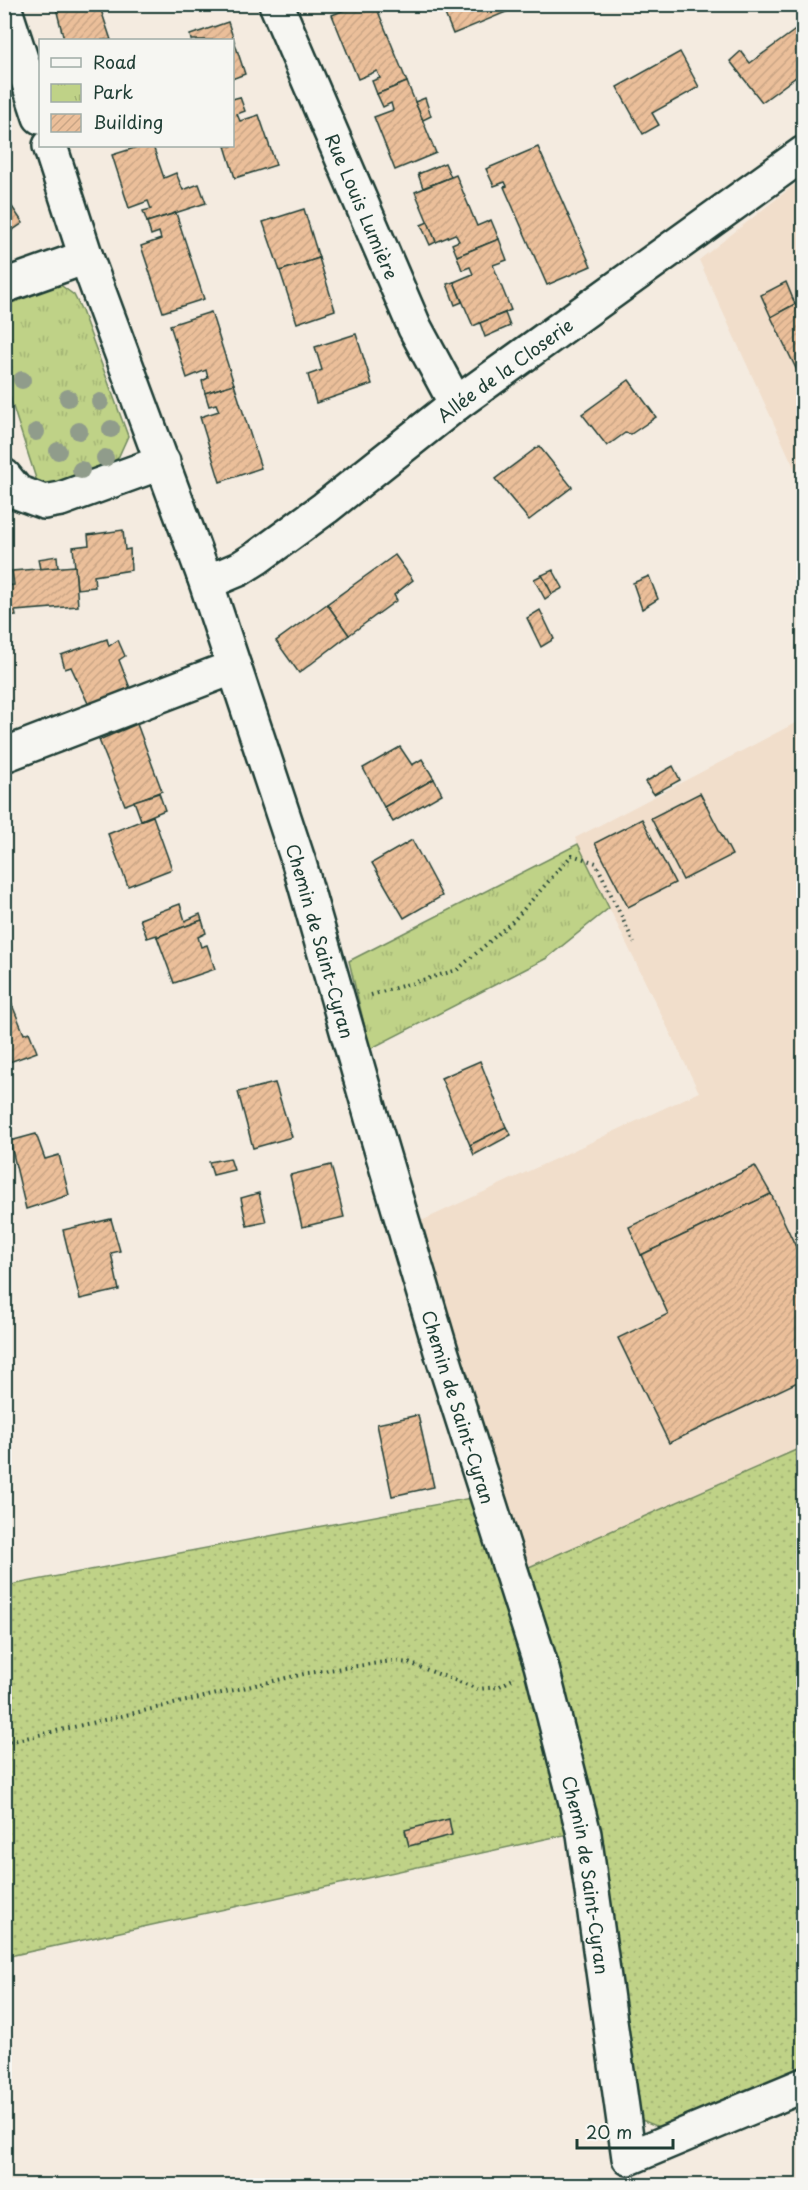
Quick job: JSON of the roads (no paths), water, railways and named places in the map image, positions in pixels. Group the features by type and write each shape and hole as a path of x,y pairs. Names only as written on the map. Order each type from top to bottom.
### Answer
{"street":[{"name":"Rue Louis Lumière","path":"276,4 415,328 456,404"},
{"path":"4,7 39,114"},
{"name":"Chemin de Saint-Cyran","path":"50,147 86,257 204,576 299,863 441,1351 541,1665 584,1834 629,2158 804,2085"},
{"name":"Allée de la Closerie","path":"204,576 220,578 258,558 456,404 804,153"},
{"path":"4,286 86,257"},
{"path":"4,476 17,492 44,502 61,499 163,462"},
{"path":"4,755 234,667"}]}
